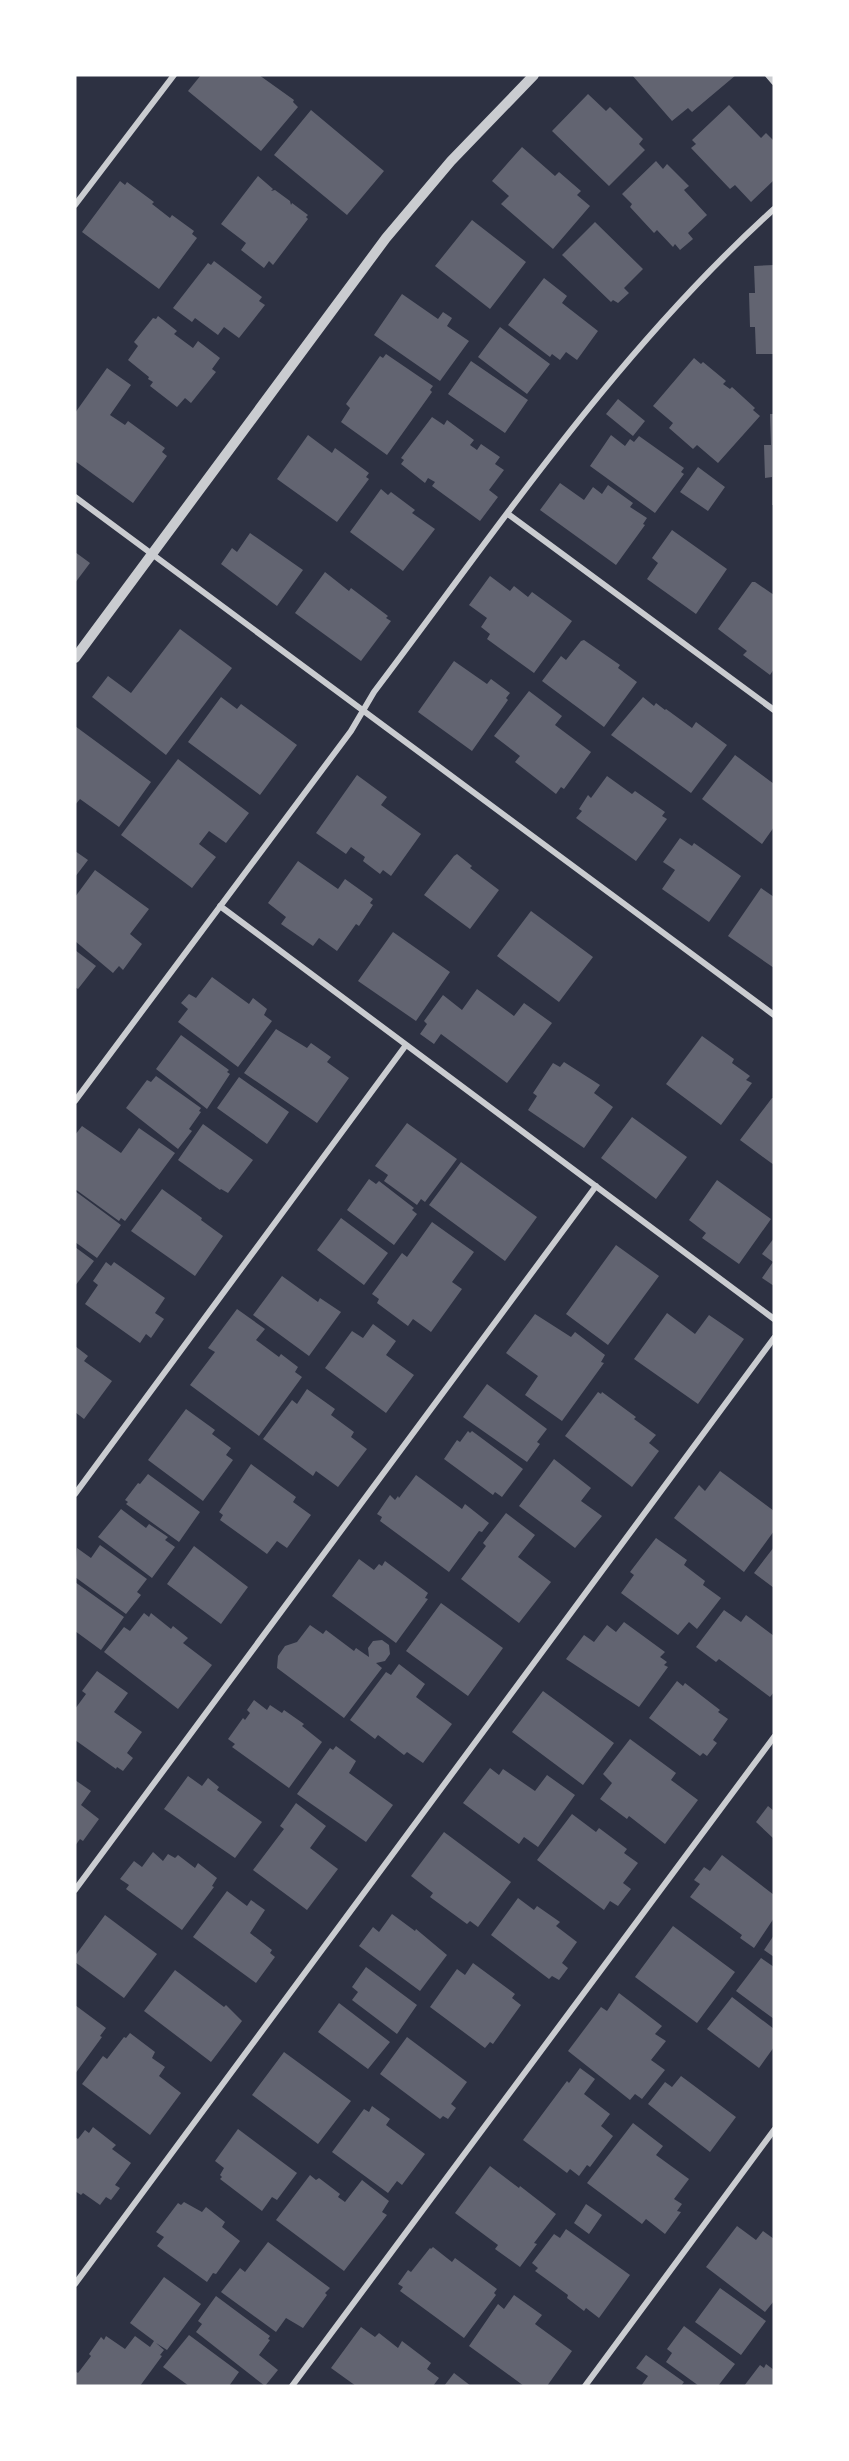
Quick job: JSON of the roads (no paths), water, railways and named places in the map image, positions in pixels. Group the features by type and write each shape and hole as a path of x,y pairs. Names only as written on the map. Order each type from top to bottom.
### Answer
{"street":[{"path":"75,206 174,75"},
{"path":"75,658 386,238 451,161 534,75"},
{"path":"768,75 774,82"},
{"path":"75,1101 363,712 374,692 573,427 638,347 699,282 774,209"},
{"path":"75,497 774,1015"},
{"path":"508,514 774,710"},
{"path":"220,906 774,1319"},
{"path":"75,1494 406,1045"},
{"path":"75,1890 596,1186"},
{"path":"75,2284 774,1338"},
{"path":"292,2386 774,1737"},
{"path":"585,2386 774,2130"}]}
